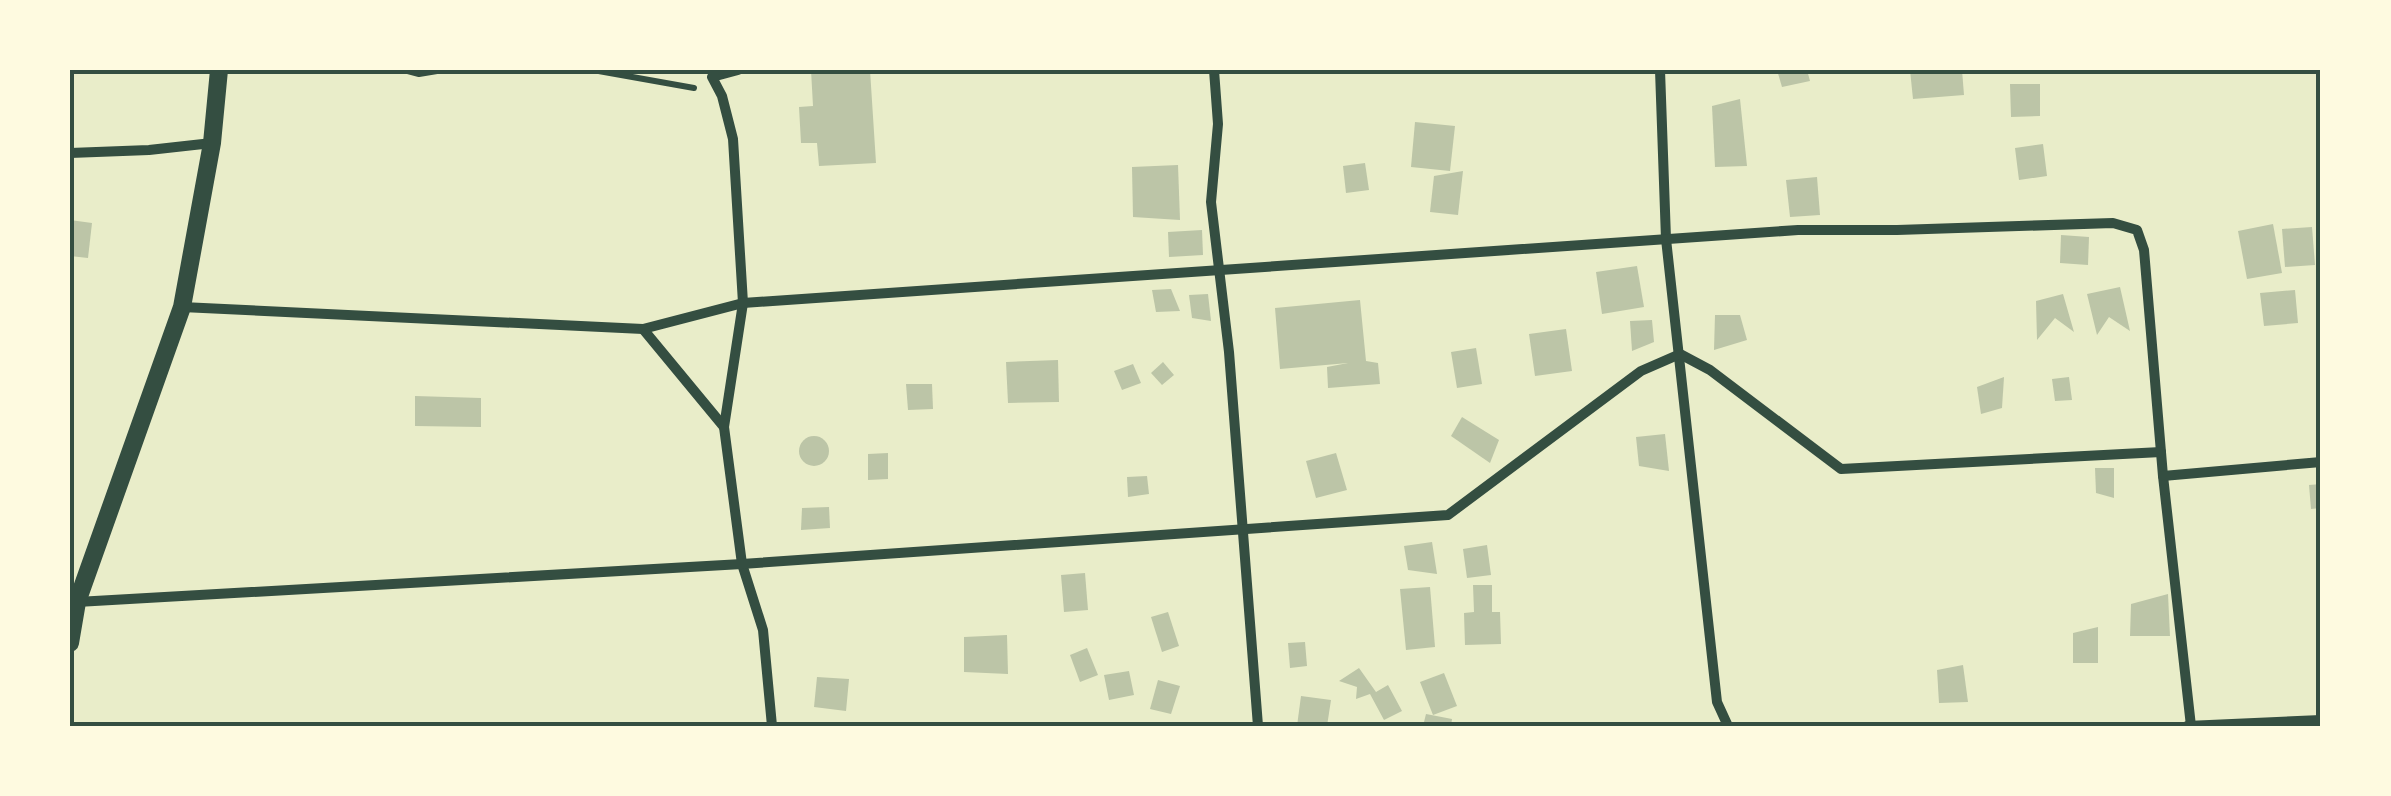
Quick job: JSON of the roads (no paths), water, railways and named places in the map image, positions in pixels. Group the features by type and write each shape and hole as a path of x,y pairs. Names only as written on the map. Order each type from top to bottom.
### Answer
{"street":[{"path":"70,643 77,602 182,307 212,143 219,70"},
{"path":"738,70 712,77 722,96 733,139 743,303 724,427 742,564 763,630 772,726"},
{"path":"1214,70 1218,124 1211,202 1258,726"},
{"path":"1660,70 1666,238 1717,702 1728,726"},
{"path":"70,153 212,143"},
{"path":"182,307 643,329 743,303 1798,230 2113,223 2137,230 2144,250 2189,726 2321,720"},
{"path":"643,329 724,427"},
{"path":"1680,354 1710,370 1841,469 2161,452"},
{"path":"77,602 742,564 1448,516 1640,371 1680,354"},
{"path":"2163,476 2321,462"}]}
